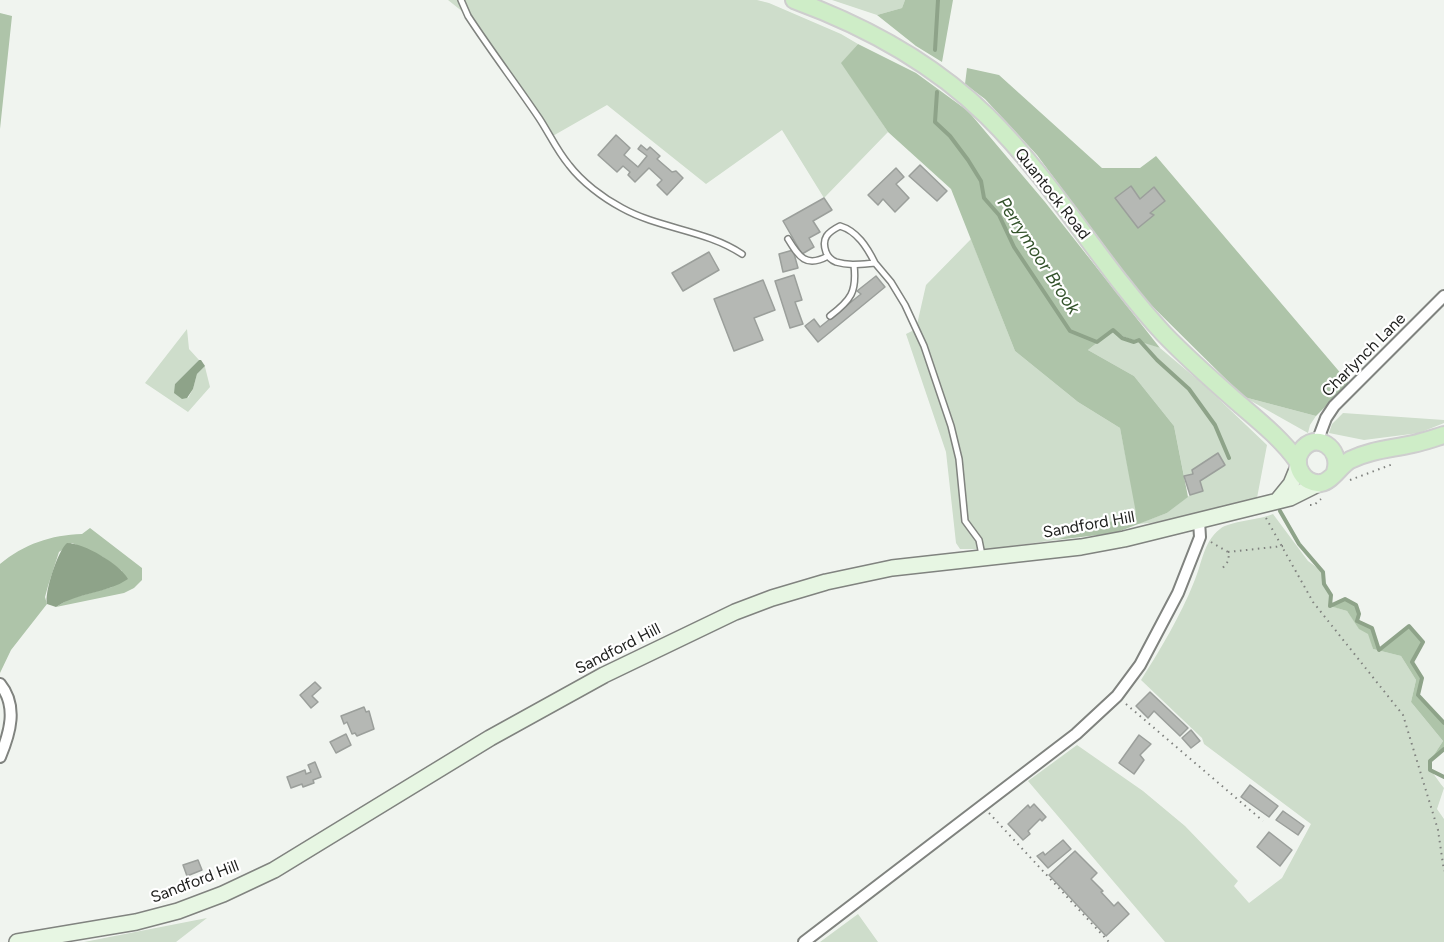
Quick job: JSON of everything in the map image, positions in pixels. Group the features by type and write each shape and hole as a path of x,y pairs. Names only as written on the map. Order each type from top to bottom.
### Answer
{"main road":[{"name":"Quantock Road","path":"794,0 844,20 886,42 928,67 963,94 1002,132 1033,167 1118,280 1162,332 1200,370 1273,434 1307,479 1322,490"},
{"name":"Quantock Road","path":"1273,434 1318,444 1378,449"},
{"path":"1341,477 1346,462 1378,449 1413,444 1444,435"},
{"path":"1278,500 1291,484 1302,450 1318,444 1335,452 1341,477"},
{"path":"1322,490 1332,477 1341,477"},
{"name":"Sandford Hill","path":"17,942 136,922 169,914 199,904 244,884 274,870 490,738 604,675 735,612 772,598 826,582 892,568 1081,547 1199,521 1322,490"}],"street":[{"name":"Charlynch Lane","path":"1318,444 1326,418 1334,406 1444,296"},
{"path":"804,942 1076,734 1117,696 1155,640 1178,593 1200,537 1199,521"},
{"path":"0,684 6,691 12,715 10,730 0,757"}],"lane":[{"path":"461,0 468,16 569,165 583,179 623,209 651,221 725,243 742,254"},
{"path":"875,262 854,265 834,261 828,256 824,245 825,237 831,230 840,226 848,228 868,249 905,305 924,346 946,407 959,459 965,521 979,540 982,557"},
{"path":"788,239 805,261 819,261 828,256"},
{"path":"830,316 846,304 853,293 856,280 854,265"}],"path":[{"path":"1341,477 1400,461"},
{"path":"1307,505 1314,505 1322,490"},
{"path":"1260,505 1272,531 1283,546 1314,602 1403,715 1437,830 1444,871"},
{"path":"1200,537 1228,552 1283,546"},
{"path":"1222,569 1228,560 1228,552"},
{"path":"1117,696 1263,821"},
{"path":"983,807 1109,942"}],"shaded area":[{"path":"448,0 757,0 769,3 841,34 858,44 842,63 888,132 824,198 782,130 706,184 607,105 551,137 468,16"},
{"path":"832,0 905,0 902,8 877,15"},
{"path":"905,0 953,0 942,62 916,46 877,15 902,8"},
{"path":"0,13 12,16 0,129"},
{"path":"858,44 916,73 968,111 1045,202 1160,348 1129,339 1113,330 1088,350 1134,376 1174,426 1188,497 1167,513 1115,533 1056,540 1136,513 1120,428 1078,402 1015,351 951,189 888,132 841,63"},
{"path":"967,68 999,75 1102,168 1140,168 1156,156 1349,383 1316,416 1244,397 1141,295 1037,155 985,99 965,84"},
{"path":"971,239 1015,351 1078,402 1120,428 1137,513 1056,540 990,549 960,549 956,543 946,452 906,334 916,329 926,285"},
{"path":"187,329 189,349 199,360 175,384 188,398 197,374 205,366 210,387 188,412 145,383"},
{"path":"1113,330 1122,338 1139,340 1160,348 1204,385 1267,445 1257,498 1174,521 1137,524 1167,513 1190,495 1202,491 1200,481 1225,465 1218,454 1192,470 1193,474 1184,476 1174,426 1134,376 1088,350"},
{"path":"199,360 205,366 197,374 193,389 187,398 182,399 174,393 175,384"},
{"path":"1244,397 1316,416 1308,433"},
{"path":"1343,413 1444,420 1444,423 1419,433 1364,440 1329,433 1332,424"},
{"path":"1273,514 1308,561 1323,572 1331,606 1347,611 1359,628 1369,634 1373,649 1401,656 1416,680 1411,702 1443,741 1430,764 1444,788 1437,809 1444,819 1444,942 1165,942 1028,781 1077,745 1143,791 1185,826 1238,881 1234,886 1249,903 1282,878 1311,824 1204,744 1202,738 1141,680 1183,607 1206,547 1214,534 1224,526"},
{"path":"90,528 142,568 142,580 134,588 124,593 56,607 69,599 112,587 122,571 103,557 72,543 59,552 45,597 47,604 11,650 0,673 0,564 38,542 59,536 82,534"},
{"path":"67,543 101,555 124,573 128,579 111,588 73,598 56,607 47,604 52,572"},
{"path":"1345,599 1356,605 1359,614 1357,621 1372,628 1379,650 1409,626 1423,642 1412,662 1422,678 1419,695 1444,723 1444,749 1430,761 1443,741 1411,702 1416,680 1401,656 1373,649 1368,634 1359,629 1347,611 1330,606"},
{"path":"858,914 878,942 820,942"},
{"path":"207,918 176,942 84,942"}],"building":[{"path":"616,135 630,148 624,155 638,167 647,156 638,149 641,145 647,150 650,147 660,156 657,159 683,178 667,195 657,185 662,180 649,168 635,182 628,175 630,172 623,166 617,172 598,155"},
{"path":"920,165 947,191 937,201 909,176"},
{"path":"896,168 904,177 896,184 909,198 895,212 883,199 878,205 868,195"},
{"path":"1131,186 1140,199 1154,187 1165,201 1150,213 1154,215 1138,228 1115,198"},
{"path":"824,198 832,210 813,221 820,232 809,238 814,247 802,254 783,221"},
{"path":"793,250 798,268 783,272 779,254"},
{"path":"709,252 719,270 683,291 672,273"},
{"path":"794,275 802,300 795,302 803,324 790,328 775,281"},
{"path":"876,276 885,287 818,342 805,326 814,319 820,327 861,294 857,291"},
{"path":"763,280 775,310 754,318 763,340 734,351 714,299"},
{"path":"1218,453 1225,465 1200,481 1203,491 1190,495 1184,476 1193,474 1192,470"},
{"path":"315,682 321,688 312,696 318,702 311,708 300,695"},
{"path":"1150,692 1188,728 1180,736 1154,711 1148,718 1136,706"},
{"path":"364,707 366,712 369,711 374,729 357,736 355,733 352,734 347,722 344,724 341,716"},
{"path":"1191,730 1200,741 1191,748 1182,738"},
{"path":"346,734 351,745 336,753 330,742"},
{"path":"1139,735 1151,744 1140,755 1144,760 1134,774 1119,763"},
{"path":"315,762 321,777 313,780 314,783 291,788 287,777 305,770 306,774 311,772 308,765"},
{"path":"1250,785 1278,806 1269,817 1241,797"},
{"path":"1034,804 1046,817 1042,821 1040,819 1028,831 1030,834 1023,840 1008,824 1028,805 1030,808"},
{"path":"1283,811 1304,826 1298,835 1276,820"},
{"path":"1269,832 1292,850 1280,866 1257,847"},
{"path":"1063,840 1071,849 1048,868 1037,856 1043,852 1045,855"},
{"path":"1075,851 1097,873 1091,879 1103,891 1101,892 1114,906 1118,902 1129,914 1106,936 1049,875"},
{"path":"198,860 202,870 187,876 183,865"}],"waterway":[{"name":"Perrymoor Brook","path":"935,50 938,0"},
{"name":"Perrymoor Brook","path":"937,92 935,122 950,136 968,160 981,181 984,198 999,215 1014,247 1070,331 1097,342 1113,330 1122,338 1134,342 1139,340 1189,389 1215,425 1229,458"},
{"name":"Perrymoor Brook","path":"1280,511 1299,544 1323,572 1324,584 1331,595 1330,606 1345,599 1356,605 1359,614 1357,621 1372,628 1379,650 1409,626 1423,642 1412,662 1422,678 1418,695 1444,723"},
{"name":"Perrymoor Brook","path":"1444,749 1430,761 1430,770 1444,777"}]}
